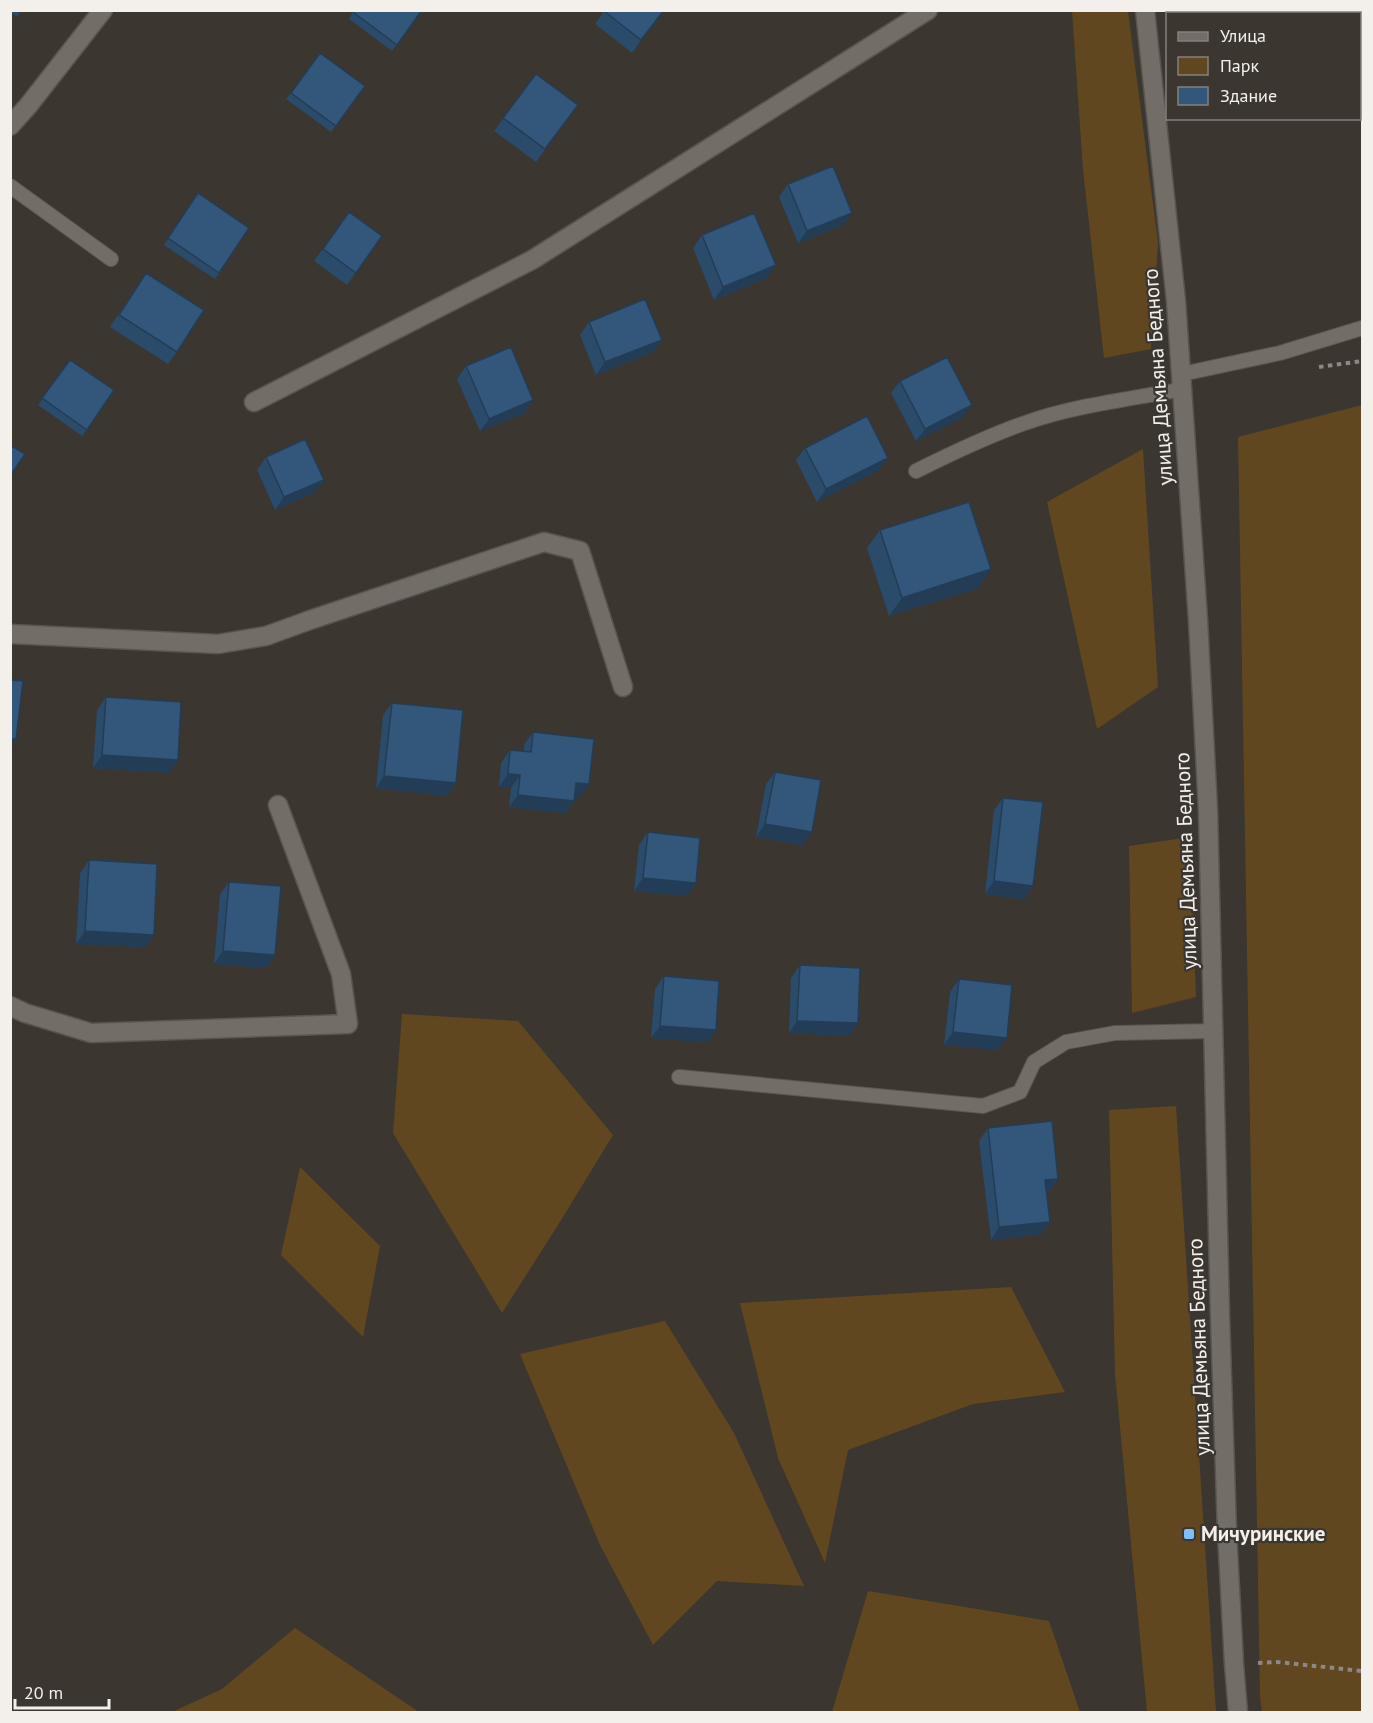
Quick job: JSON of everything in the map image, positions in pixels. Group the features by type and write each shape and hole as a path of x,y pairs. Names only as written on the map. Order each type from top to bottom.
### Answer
{"street":[{"path":"10,126 103,10"},
{"path":"254,402 532,260 928,10"},
{"name":"улица Демьяна Бедного","path":"1145,10 1176,301 1198,620 1208,810 1220,1328 1238,1713"},
{"path":"10,634 218,644 266,636 544,542 579,551 623,687"},
{"path":"10,1006 25,1013 91,1033 348,1024 341,974 278,805"}],"lane":[{"path":"10,186 111,259"},
{"path":"916,471 981,439 1028,422 1182,381 1362,328"},
{"path":"679,1077 983,1106 1020,1092 1034,1062 1066,1042 1115,1034 1214,1031"}],"path":[{"path":"1234,1664 1277,1662 1362,1671"}],"green space":[{"path":"1072,11 1128,11 1158,243 1151,349 1104,358 1083,169"},
{"path":"1362,405 1362,1712 1262,1712 1238,437"},
{"path":"1143,449 1158,687 1097,729 1047,502"},
{"path":"1190,837 1196,997 1132,1013 1129,846"},
{"path":"402,1014 518,1021 613,1135 502,1313 393,1133"},
{"path":"1176,1106 1216,1712 1147,1712 1115,1374 1109,1110"},
{"path":"300,1167 380,1246 363,1337 281,1255"},
{"path":"1011,1287 1065,1392 973,1404 848,1450 825,1563 778,1458 740,1303"},
{"path":"665,1321 734,1433 804,1586 717,1581 653,1645 600,1545 520,1354"},
{"path":"868,1591 1049,1621 1080,1712 832,1712"},
{"path":"295,1628 419,1712 172,1712 222,1689"}],"building":[{"path":"354,10 422,10 397,45 353,12"},
{"path":"605,10 664,10 641,40"},
{"path":"320,53 365,86 336,126 291,93"},
{"path":"536,74 578,105 545,149 503,118"},
{"path":"833,166 852,213 807,231 788,184"},
{"path":"198,193 249,228 219,273 168,238"},
{"path":"349,212 382,236 356,273 323,249"},
{"path":"754,213 776,265 723,287 702,235"},
{"path":"146,273 204,310 177,352 119,315"},
{"path":"645,299 662,340 605,362 589,322"},
{"path":"511,347 533,400 489,419 466,366"},
{"path":"947,357 972,405 925,429 900,381"},
{"path":"70,360 114,390 87,430 42,398"},
{"path":"867,416 888,458 826,489 805,448"},
{"path":"305,439 324,480 284,497 266,457"},
{"path":"10,445 25,454 10,476"},
{"path":"969,502 991,569 902,598 880,530"},
{"path":"10,680 23,681 16,739 10,739"},
{"path":"106,697 181,702 178,760 102,755"},
{"path":"392,703 463,710 456,783 384,776"},
{"path":"533,732 594,739 589,784 576,783 574,801 518,795 520,775 508,774 510,750 531,752"},
{"path":"775,772 821,780 812,832 765,824"},
{"path":"1003,798 1043,802 1033,886 994,881"},
{"path":"648,832 700,838 696,883 643,878"},
{"path":"89,860 157,864 154,935 85,931"},
{"path":"229,882 281,886 275,955 223,951"},
{"path":"800,965 860,968 858,1023 797,1021"},
{"path":"664,976 719,981 716,1030 660,1026"},
{"path":"959,979 1012,985 1007,1038 953,1032"},
{"path":"1052,1121 1058,1179 1045,1180 1050,1222 999,1227 988,1128"}],"place":[{"name":"Мичуринские","path":"1189,1534"}]}
